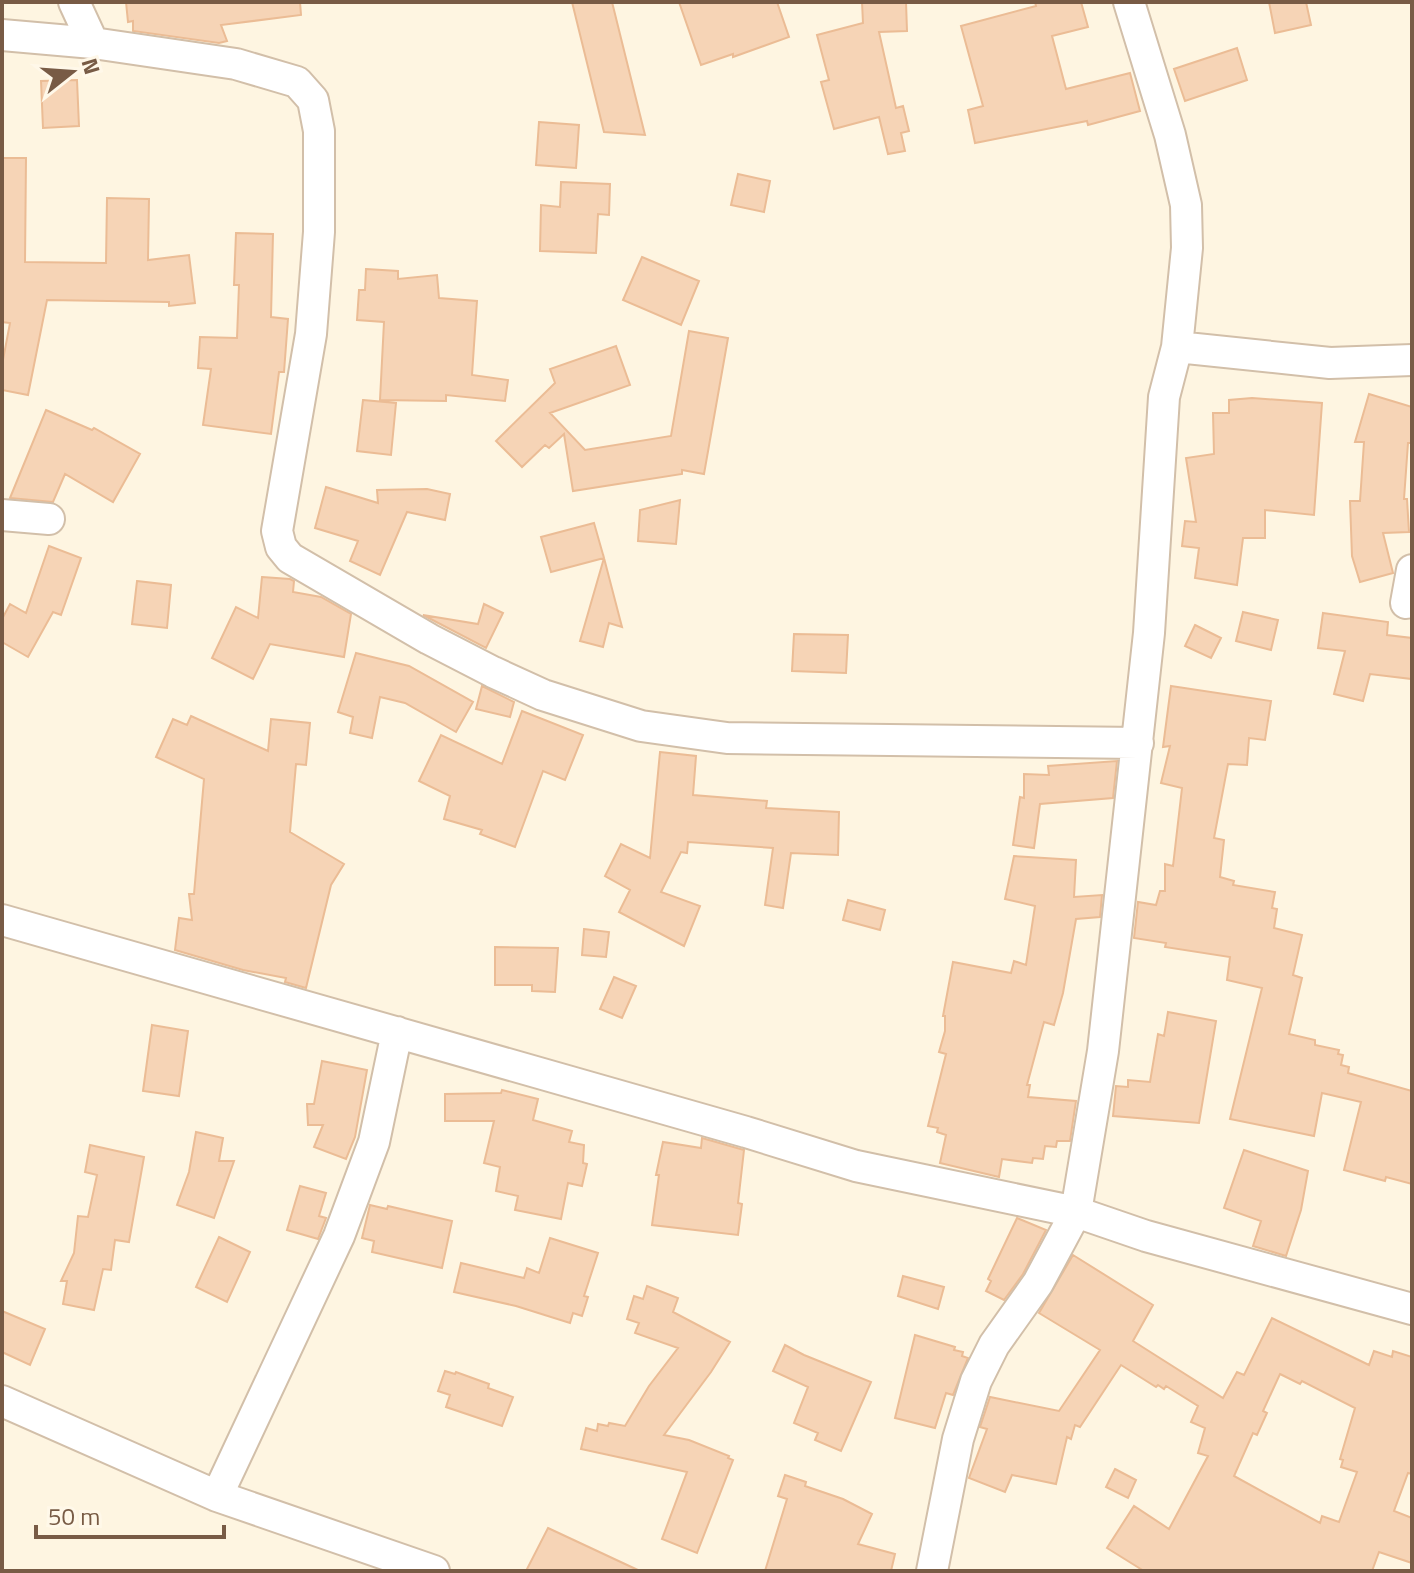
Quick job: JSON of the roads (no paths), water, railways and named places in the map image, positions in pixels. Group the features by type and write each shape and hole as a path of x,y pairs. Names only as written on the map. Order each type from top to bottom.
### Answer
{"street":[{"path":"74,2 93,43"},
{"path":"932,1571 958,1439 976,1381 994,1345 1038,1283 1076,1212 1103,1051 1149,633 1164,397 1177,347 1187,248 1186,205 1158,91 1129,2"},
{"path":"2,35 93,43 236,64 297,82 313,100 319,131 319,232 311,334 277,531 281,547 290,558 429,639 493,672 543,695 641,726 727,738 1138,743"},
{"path":"1177,347 1330,363 1412,360"},
{"path":"2,515 49,519"},
{"path":"1406,603 1412,570"},
{"path":"2,920 856,1166 1076,1212 1146,1236 1412,1309"},
{"path":"217,1496 344,1223 374,1142 397,1032"},
{"path":"2,1401 217,1496 434,1571"}]}
